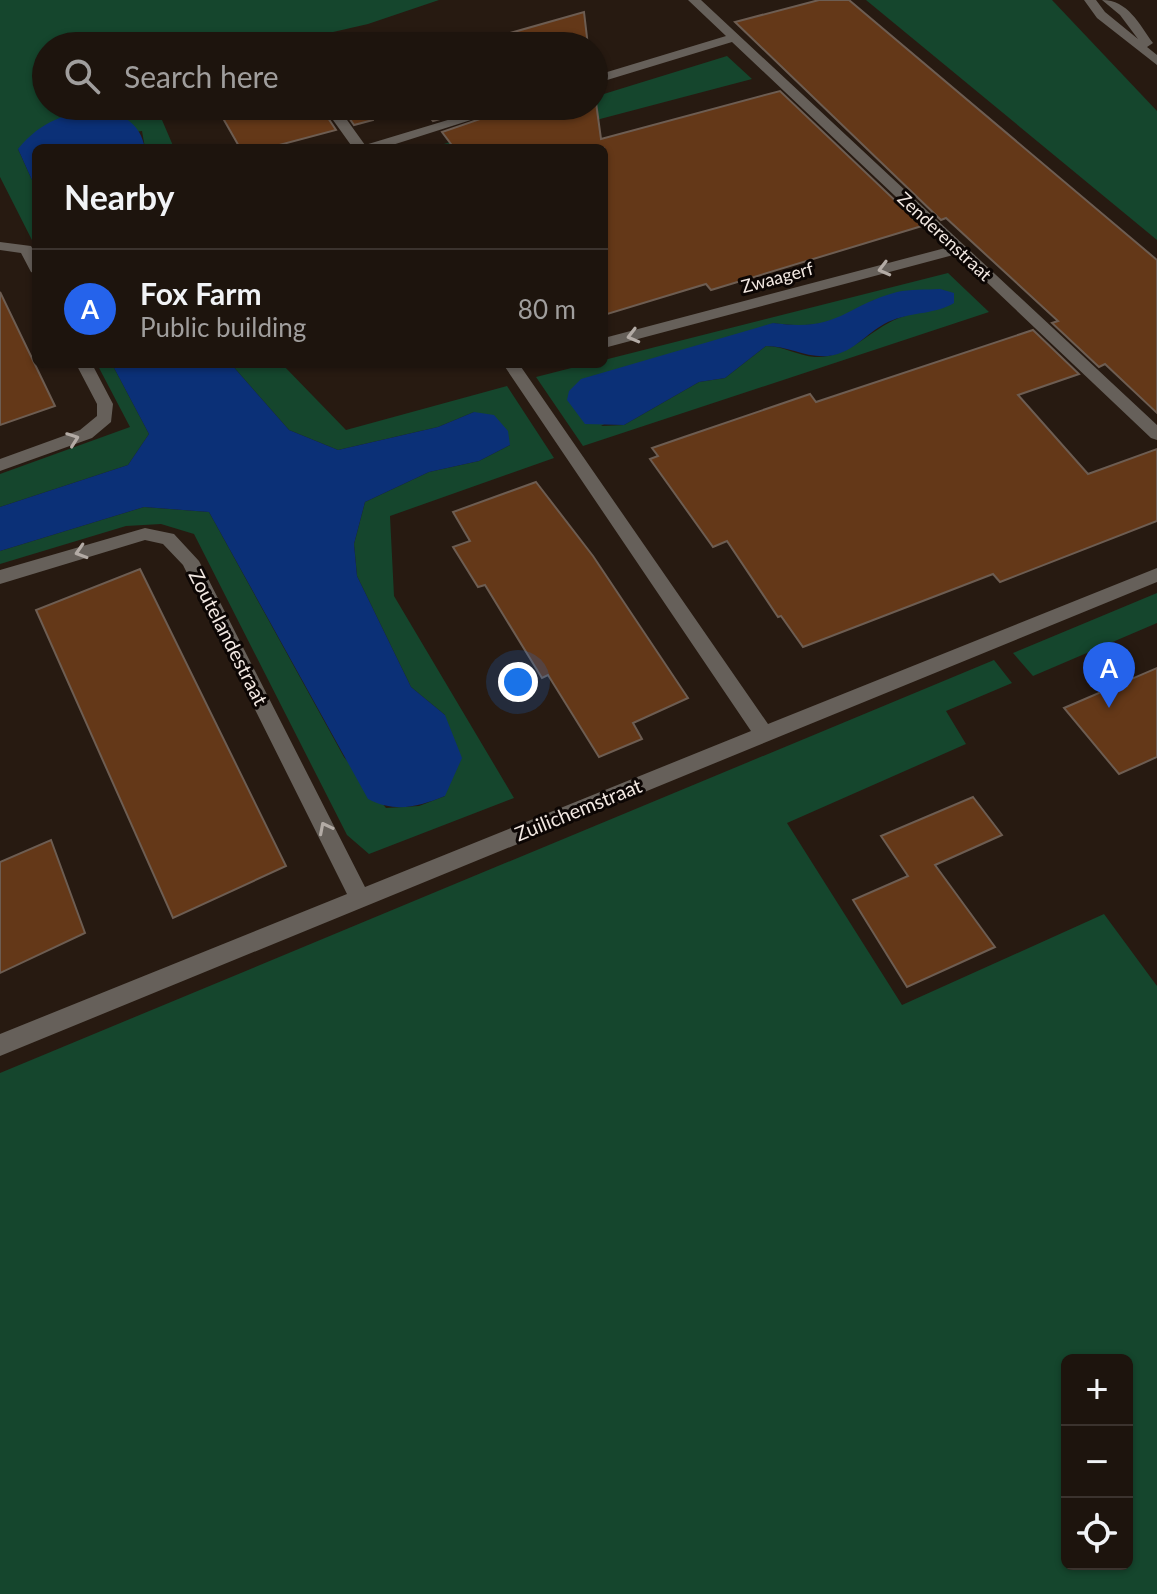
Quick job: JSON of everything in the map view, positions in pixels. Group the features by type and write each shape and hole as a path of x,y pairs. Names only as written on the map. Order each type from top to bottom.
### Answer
{"street":[{"name":"Zenderenstraat","path":"694,0 1157,434"},
{"path":"1090,0 1101,15 1157,58"},
{"path":"1108,0 1124,12 1157,58"},
{"path":"608,76 733,38"},
{"path":"340,120 357,144"},
{"path":"382,144 462,120"},
{"path":"0,246 26,249 32,261"},
{"name":"Zwaagerf","path":"608,342 960,249"},
{"path":"0,465 86,434 105,418 105,404 86,368"},
{"path":"519,368 764,734"},
{"name":"Zoutelandestraat","path":"0,577 145,534 168,539 190,561 360,898"},
{"name":"Zuilichemstraat","path":"0,1045 1157,575"}],"green space":[{"path":"0,0 439,0 368,24 333,32 32,32 32,120 162,120 172,144 144,144 142,131 32,144 32,147 18,149 32,180 32,240 0,177"},
{"path":"866,0 1052,0 1157,111 1157,240"},
{"path":"727,56 752,79 608,117 608,93"},
{"path":"521,120 596,120 505,144 444,144"},
{"path":"948,273 989,312 583,446 536,377 571,368 608,368 608,359","holes":["874,300 905,316 851,347 828,356 815,357 766,346 725,378 699,382 624,425 601,426 773,323 802,325 826,322"]},
{"path":"99,368 114,368 149,434 128,465 0,507 0,474 130,427"},
{"path":"235,368 286,368 346,430 507,386 554,458 390,516 394,596 514,798 369,854 347,835 194,534 161,524 126,526 0,564 0,551 144,507 209,512 344,757 386,808 419,806 445,796 445,715 411,687 357,576 354,544 365,502 429,472 479,461 510,445 474,412 438,427 338,450 289,430"},
{"path":"1157,593 1157,623 1033,676 1013,653"},
{"path":"994,660 1012,683 946,711 966,744 787,823 902,1005 1104,914 1157,986 1157,1594 0,1594 0,1073"}],"water":[{"path":"56,120 127,120 136,127 144,144 32,144 32,180 18,149"},
{"path":"940,289 954,293 954,303 893,320 838,354 812,355 766,346 725,378 699,382 624,425 585,424 567,400 569,391 581,379 773,323 813,324 897,292"},
{"path":"114,368 235,368 289,430 338,450 438,427 474,412 494,415 508,431 510,445 479,461 429,472 365,502 354,544 357,576 411,687 445,715 462,758 445,796 406,807 388,806 368,799 209,512 144,507 0,551 0,507 128,465 149,434"}],"building":[{"path":"819,0 849,0 1157,260 1157,413 1105,364 1099,367 1052,323 1058,321 946,218 941,220 735,22"},
{"path":"584,12 586,32 514,32"},
{"path":"780,91 922,226 711,290 706,284 608,314 608,144 451,144 442,132 477,120 598,120 601,139"},
{"path":"224,120 329,120 336,130 283,144 238,144"},
{"path":"351,120 373,120 354,125"},
{"path":"0,292 32,358 32,368 37,368 55,406 0,425"},
{"path":"1033,330 1079,374 1018,395 1088,474 1157,449 1157,521 1000,582 993,574 803,647 781,616 778,617 727,541 713,547 650,459 658,456 652,448 810,394 816,402"},
{"path":"536,482 593,556 688,698 633,723 642,739 599,757 548,675 542,678 485,585 478,587 453,547 470,541 453,512"},
{"path":"140,569 286,866 173,918 36,610"},
{"path":"1157,668 1157,757 1119,774 1064,708"},
{"path":"973,797 1002,835 935,865 995,947 907,987 853,900 908,876 881,836"},
{"path":"51,840 85,933 0,973 0,862"}],"place":[{"name":"Fox Farm","path":"1109,708"}]}
